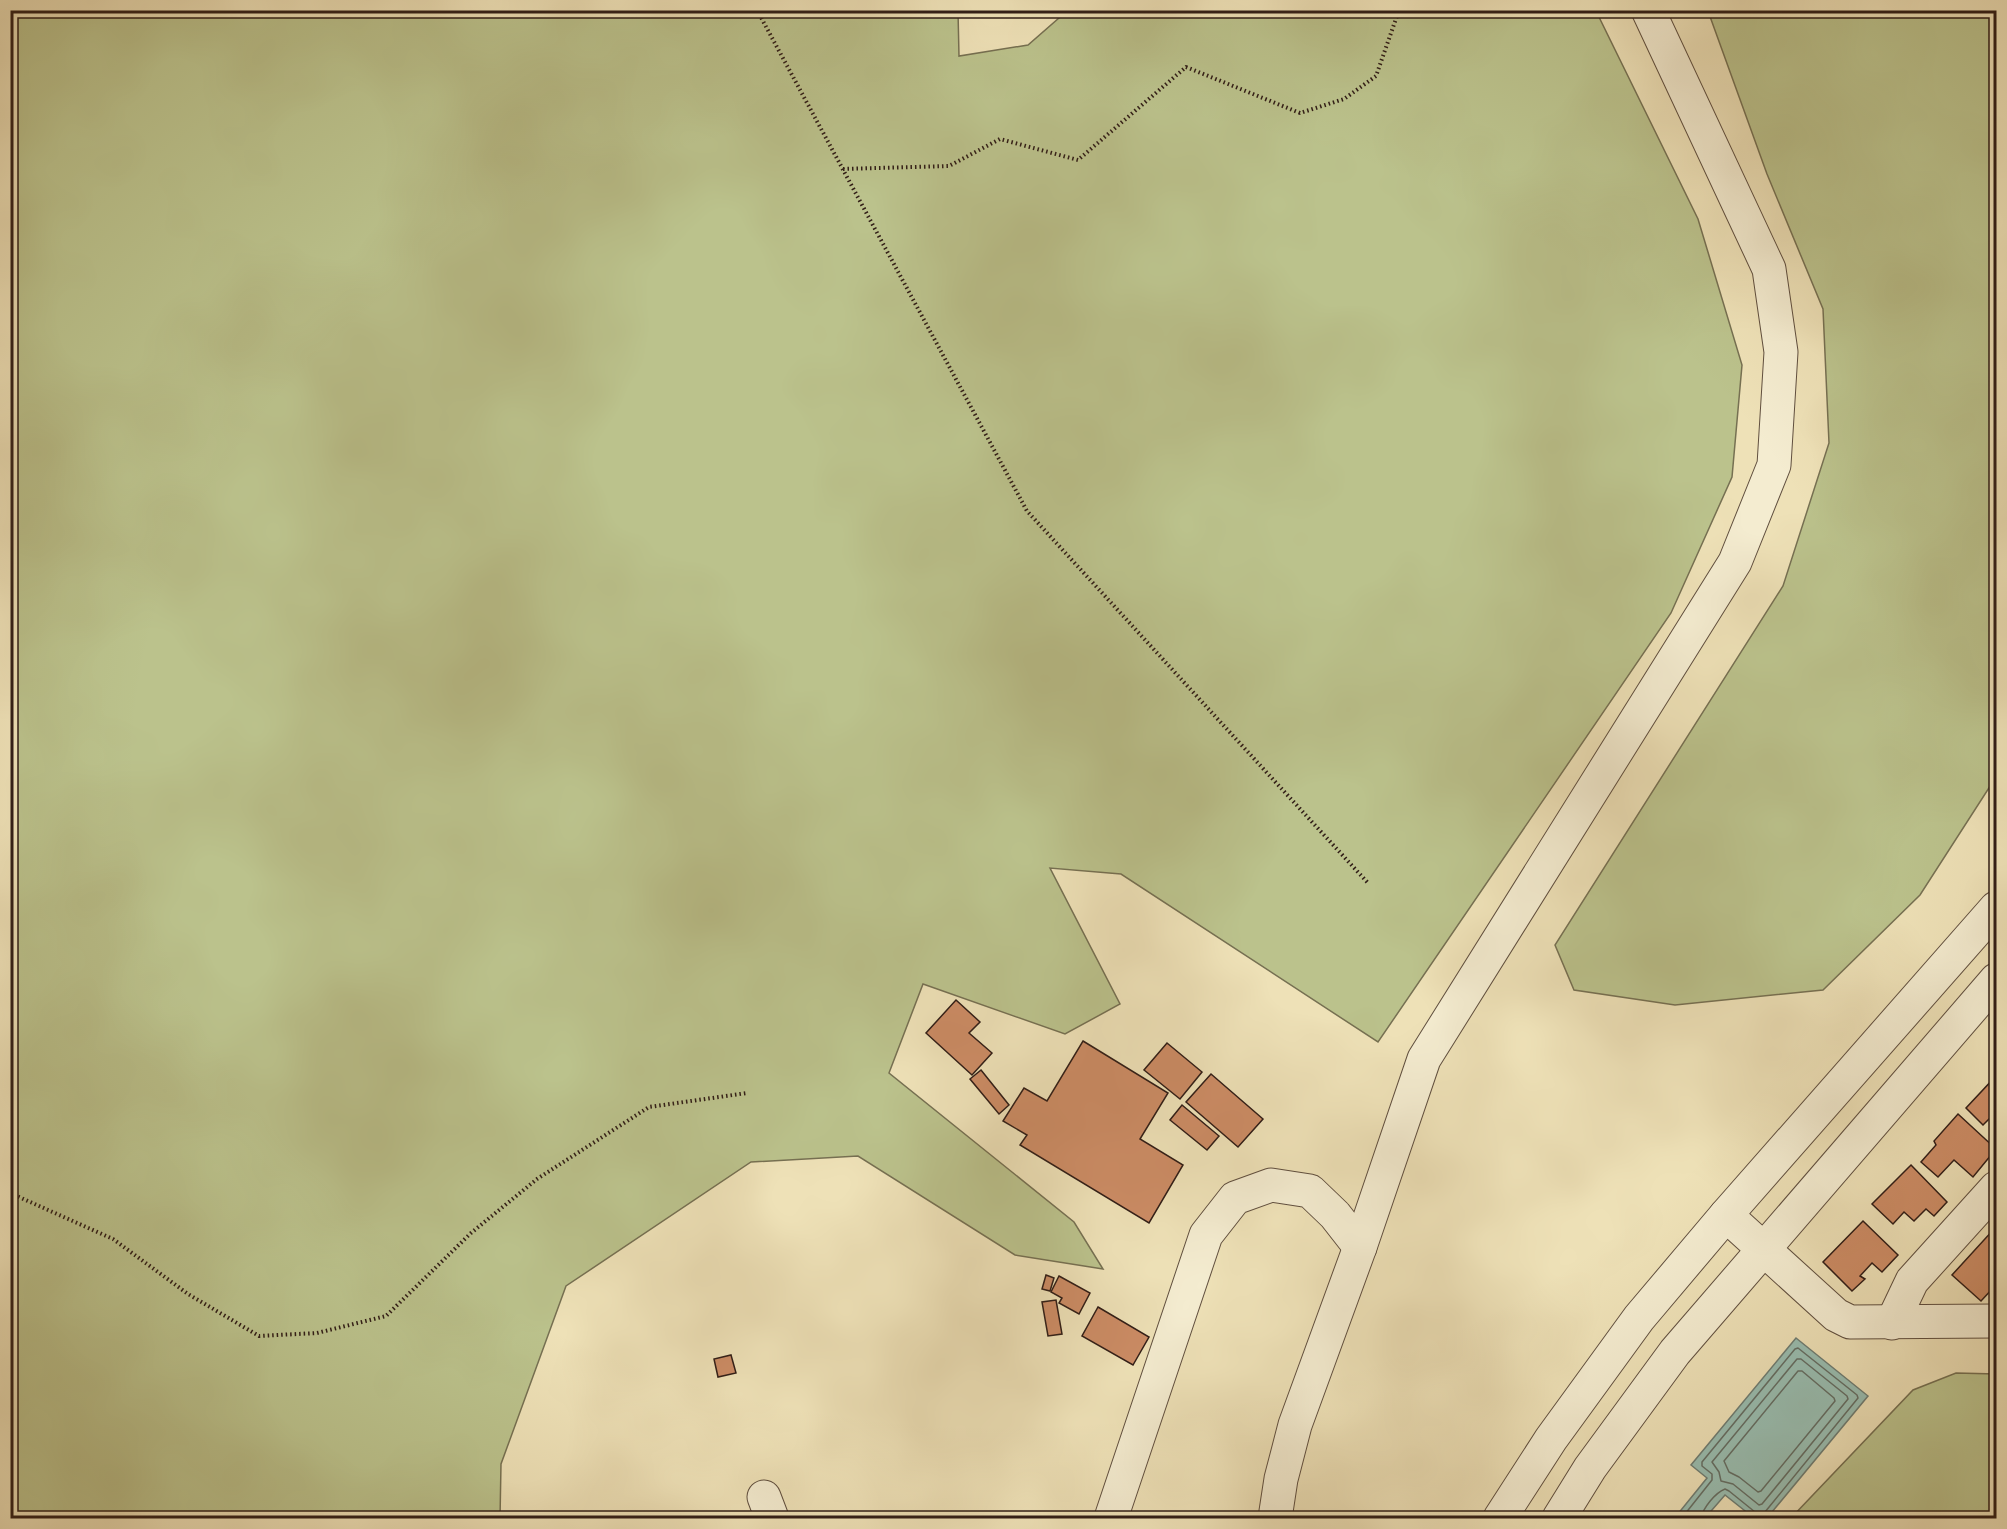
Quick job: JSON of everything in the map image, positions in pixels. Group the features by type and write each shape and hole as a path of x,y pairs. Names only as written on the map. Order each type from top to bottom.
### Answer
{"street":[{"path":"1275,1518 1281,1479 1295,1425 1360,1247 1424,1059 1735,562 1774,465 1781,352 1770,269 1648,10"},
{"path":"1500,1518 1551,1438 1639,1318 1726,1215 1996,908"},
{"path":"1559,1518 1590,1468 1675,1352 1996,980"},
{"path":"1111,1518 1206,1235 1235,1198 1271,1185 1310,1191 1335,1215 1360,1247"},
{"path":"1892,1323 1912,1281 1996,1188"},
{"path":"1726,1215 1842,1319 1858,1323 1996,1321"}],"path":[{"path":"758,10 1027,511 1368,882"},
{"path":"843,169 949,166 1000,139 1078,160 1186,67 1300,114 1344,99 1376,75 1399,10"},
{"path":"10,1192 113,1239 188,1294 259,1336 317,1334 386,1316 471,1233 529,1186 650,1107 747,1093"}],"green space":[{"path":"11,11 958,11 959,56 1028,45 1067,11 1596,11 1698,219 1742,365 1732,477 1671,613 1378,1042 1121,874 1050,868 1120,1004 1065,1034 923,984 889,1073 1074,1222 1103,1269 1015,1255 858,1156 751,1162 566,1286 501,1464 500,1518 11,1518"},
{"path":"1708,11 1996,11 1996,777 1920,895 1823,990 1675,1005 1574,990 1555,945 1783,586 1829,443 1823,309 1767,174"},
{"path":"1956,1373 1996,1374 1996,1518 1791,1518 1913,1390"}],"water":[{"path":"1796,1338 1868,1396 1767,1518 1754,1518 1725,1495 1705,1518 1682,1518 1677,1515 1707,1478 1691,1465"}],"building":[{"path":"956,1000 980,1022 969,1033 992,1053 972,1075 926,1033"},
{"path":"1083,1041 1168,1093 1140,1139 1183,1165 1149,1223 1020,1145 1027,1135 1003,1121 1024,1088 1047,1101"},
{"path":"1167,1043 1202,1072 1180,1099 1144,1070"},
{"path":"981,1070 1009,1105 999,1114 970,1079"},
{"path":"1211,1074 1263,1119 1238,1147 1186,1102"},
{"path":"1996,1076 1996,1112 1983,1125 1966,1108"},
{"path":"1182,1105 1219,1136 1207,1150 1170,1120"},
{"path":"1958,1114 1996,1149 1973,1177 1954,1160 1938,1177 1921,1162 1936,1145 1934,1141"},
{"path":"1911,1165 1947,1202 1934,1216 1926,1209 1914,1221 1904,1212 1893,1224 1872,1204"},
{"path":"1863,1221 1898,1255 1882,1272 1872,1263 1860,1276 1865,1279 1852,1291 1823,1262"},
{"path":"1994,1229 1996,1231 1996,1290 1994,1287 1981,1301 1952,1275"},
{"path":"1046,1275 1054,1278 1050,1291 1042,1289"},
{"path":"1059,1276 1090,1293 1079,1314 1059,1303 1062,1298 1051,1292"},
{"path":"1056,1300 1062,1334 1048,1336 1042,1302"},
{"path":"1098,1307 1149,1337 1133,1365 1082,1336"},
{"path":"731,1355 736,1373 718,1377 714,1359"}]}
